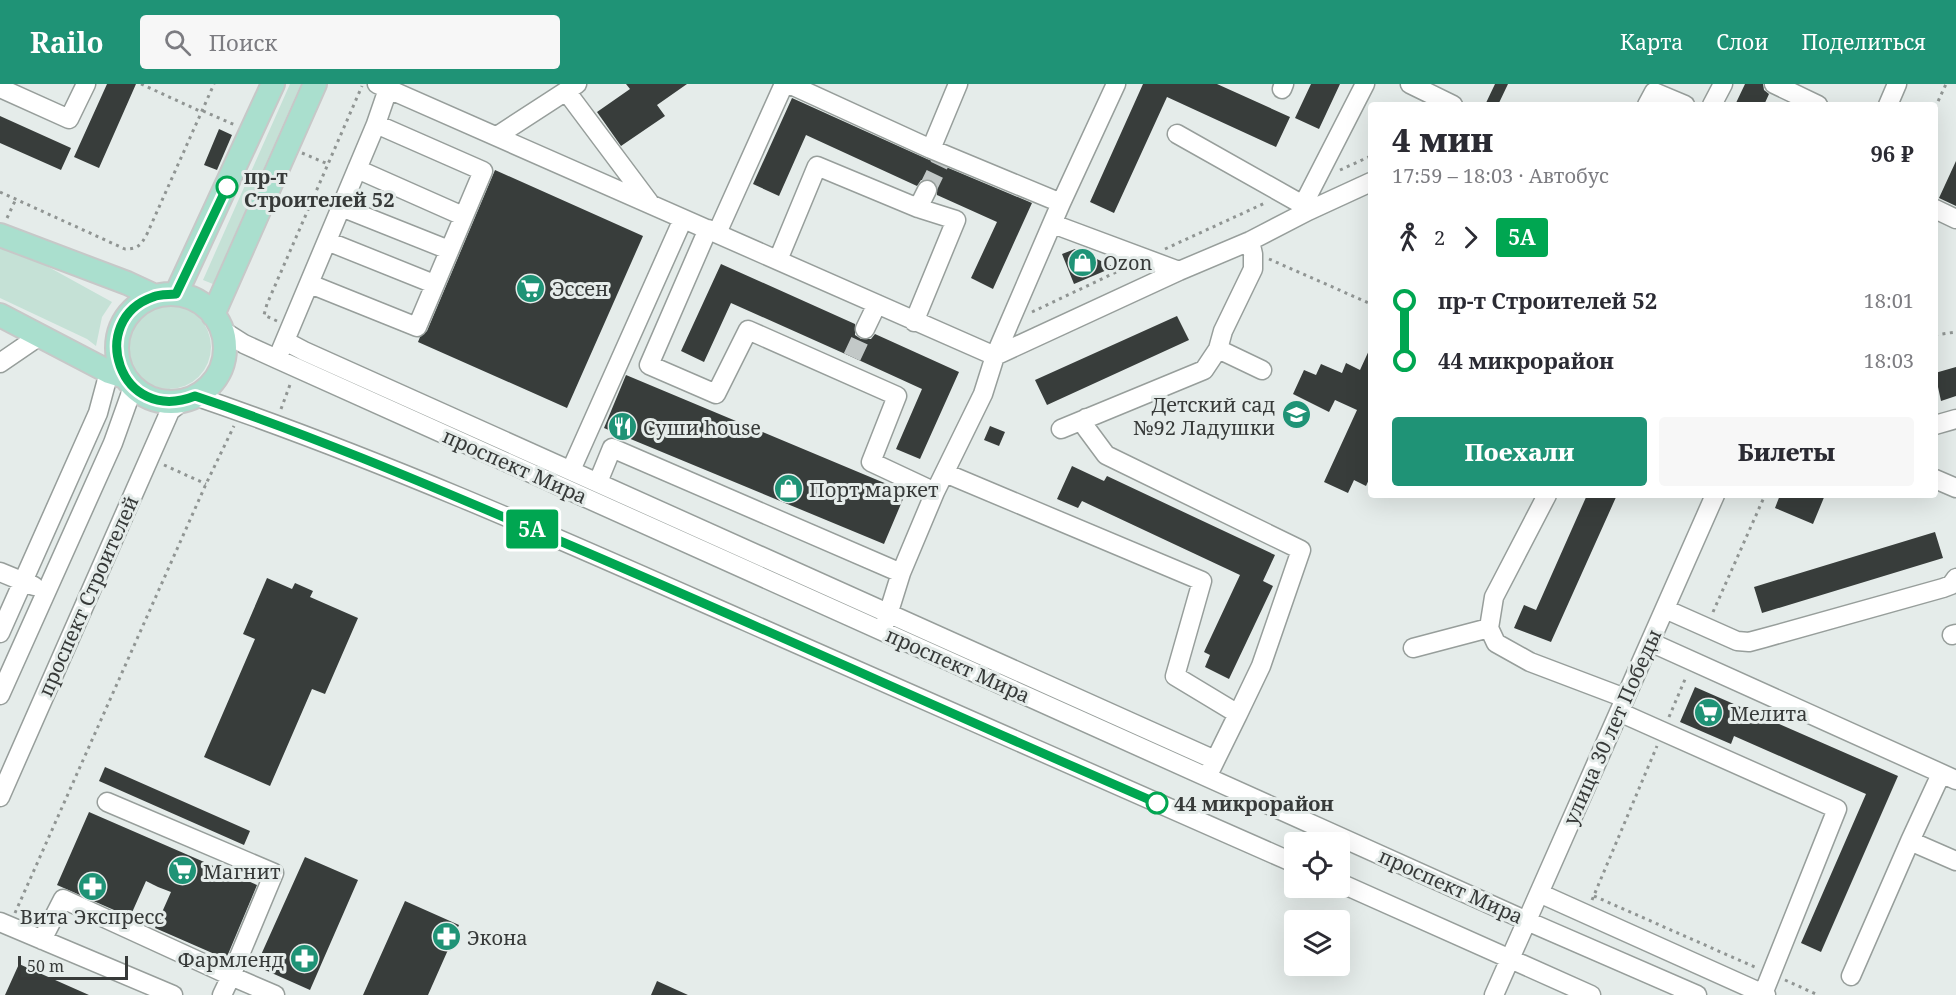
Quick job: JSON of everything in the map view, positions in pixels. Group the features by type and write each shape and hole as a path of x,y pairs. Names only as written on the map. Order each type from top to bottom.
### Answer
{"main road":[{"path":"122,379 117,354 120,329 133,308 143,301 165,295 273,84"},
{"path":"218,322 287,147 315,84"},
{"path":"0,315 38,337 122,379 144,395 157,400 170,402 190,398 208,387 218,375 223,360 225,345 218,322 197,300 165,295 127,283 3,227"}],"street":[{"path":"0,88 69,119 86,84"},
{"path":"784,84 649,365 716,394 748,330 849,365 897,396 871,462 935,492"},
{"path":"789,84 939,155 1061,203"},
{"path":"939,155 958,84"},
{"path":"883,632 901,573 935,492 983,394 995,356 1061,203 1116,84"},
{"path":"1410,84 1447,102"},
{"path":"1714,102 1723,84"},
{"path":"1774,84 1812,102"},
{"path":"1889,102 1897,84"},
{"path":"277,359 376,124 383,86 995,356 1179,271 1252,248 1306,208 1368,183"},
{"path":"1306,208 1315,181 1357,86"},
{"path":"497,136 571,88 650,204"},
{"path":"1649,102 1654,92 1677,102"},
{"path":"310,284 417,327 483,171 376,124"},
{"path":"1177,134 1306,208"},
{"path":"778,260 817,166 918,208 956,220 914,322"},
{"path":"357,169 463,216"},
{"path":"918,208 927,190"},
{"path":"341,207 449,250"},
{"path":"1938,210 1956,219"},
{"path":"571,470 683,219"},
{"path":"1053,224 1179,271"},
{"path":"327,241 434,284"},
{"path":"1061,429 1204,370 1218,349 1223,331 1253,269 1252,248"},
{"path":"865,329 877,304"},
{"name":"проспект Мира","path":"218,322 244,344 1527,921 1697,995"},
{"path":"287,335 304,351 1215,760"},
{"path":"0,363 38,337"},
{"path":"1218,349 1262,370"},
{"path":"0,633 98,412 122,379"},
{"name":"проспект Строителей","path":"0,695 117,435 122,379"},
{"path":"190,398 275,423 360,456 632,571 1284,859"},
{"name":"проспект Строителей","path":"0,797 170,411 190,398"},
{"path":"1086,418 1086,428 1106,455 1301,550 1261,666 1207,777"},
{"path":"1938,424 1956,419"},
{"path":"597,482 612,448 901,573"},
{"path":"945,473 1202,581 1175,676 1238,714"},
{"path":"1938,480 1956,488"},
{"path":"1539,893 1764,994 1837,809 1530,662 1496,643 1489,628 1494,597 1545,498"},
{"name":"улица 30 лет Победы","path":"1494,995 1714,498"},
{"path":"0,572 47,591"},
{"path":"1665,609 1737,641 1749,642 1943,588 1951,585 1956,579"},
{"path":"1413,648 1489,628"},
{"path":"1650,642 1948,777 1910,841 1851,976"},
{"path":"107,802 274,873 222,995"},
{"path":"1910,841 1956,861"},
{"path":"1350,887 1591,995"},
{"path":"42,940 63,899 276,995"},
{"path":"5,924 172,995"}],"path":[{"path":"141,84 202,112"},
{"path":"0,192 125,249 135,249 144,240 214,84"},
{"path":"287,335 286,325 264,315 363,84"},
{"path":"1938,102 1946,84"},
{"path":"1315,181 1368,157"},
{"path":"1010,323 1285,194"},
{"path":"3,227 16,199"},
{"path":"1252,248 1268,258 1368,303"},
{"path":"1938,335 1956,332"},
{"path":"275,423 297,368"},
{"path":"5,924 206,483 238,419"},
{"path":"1594,896 1818,995"}],"green space":[{"path":"290,84 301,84 213,284 203,280"},
{"path":"0,247 34,259 112,302 102,317 96,346 87,339 0,298"},
{"path":"169,305 185,308 199,317 208,331 211,347 208,363 199,377 185,386 169,389 153,386 139,377 130,363 127,347 130,331 139,317 153,308"}],"building":[{"path":"107,84 136,84 99,168 74,157"},
{"path":"626,84 687,84 657,105 665,116 621,146 597,112 630,89"},
{"path":"1143,84 1217,84 1290,117 1276,147 1167,97 1114,213 1090,202"},
{"path":"1311,84 1340,84 1319,129 1295,118"},
{"path":"1495,84 1508,84 1499,102 1486,102"},
{"path":"1745,84 1763,84 1764,90 1769,94 1765,102 1736,102"},
{"path":"792,98 1032,203 993,289 971,278 997,222 937,195 937,184 931,180 921,180 917,186 806,135 779,196 753,184"},
{"path":"0,116 71,148 61,170 0,143"},
{"path":"219,129 232,135 217,170 204,165"},
{"path":"1956,161 1956,206 1939,198"},
{"name":"Эссен","path":"495,170 643,236 567,408 418,342 427,331"},
{"path":"1075,249 1114,267 1074,284 1062,254"},
{"path":"721,264 855,324 855,335 861,339 871,339 875,334 959,372 920,459 896,449 922,389 852,357 731,303 704,362 681,351"},
{"path":"1177,316 1189,340 1047,405 1035,380"},
{"path":"1368,353 1368,482 1366,486 1354,480 1348,493 1324,482 1357,410 1335,400 1329,412 1293,394 1304,370 1316,375 1321,364 1342,373 1346,363 1360,370"},
{"path":"1956,367 1956,396 1941,401 1938,372"},
{"path":"626,375 906,492 884,544 604,428"},
{"path":"990,426 1005,432 999,446 984,440"},
{"path":"1072,466 1104,481 1107,476 1275,555 1263,581 1273,586 1229,679 1205,667 1210,655 1204,652 1240,575 1082,501 1078,508 1057,499"},
{"path":"1586,498 1616,498 1551,642 1514,628 1524,605 1536,610"},
{"path":"1779,498 1824,498 1813,524 1775,508"},
{"path":"1935,532 1943,558 1762,613 1754,587"},
{"path":"267,578 292,589 295,583 313,591 310,597 358,618 325,694 312,689 270,786 204,757 255,639 243,634"},
{"path":"1695,687 1898,776 1821,952 1801,943 1866,794 1734,736 1731,744 1680,722"},
{"path":"105,767 250,831 244,845 99,781"},
{"path":"89,812 257,885 226,959 155,928 171,892 146,881 130,917 57,885"},
{"path":"305,857 358,880 310,990 256,966"},
{"path":"405,901 459,925 428,995 363,995"},
{"path":"19,964 89,995 5,995"},
{"path":"657,981 688,995 651,995"}],"tunnel":[{"path":"927,190 940,163"},
{"path":"852,357 865,329"}],"bus line":[{"name":"5А","path":"227,187 176,294 155,296 143,301 133,308 120,329 117,341 120,366 133,387 144,395 170,402 195,396 275,423 360,456 632,571 1157,803"}],"place":[{"name":"пр-т Строителей 52","path":"227,187"},
{"name":"Ozon","path":"1082,262"},
{"name":"Эссен","path":"531,288"},
{"name":"Детский сад №92 Ладушки","path":"1296,415"},
{"name":"Суши house","path":"622,427"},
{"name":"Порт маркет","path":"788,489"},
{"name":"Мелита","path":"1709,713"},
{"name":"44 микрорайон","path":"1157,803"},
{"name":"Магнит","path":"182,871"},
{"name":"Вита Экспресс","path":"92,886"},
{"name":"Экона","path":"446,937"},
{"name":"Фармленд","path":"305,959"}]}
